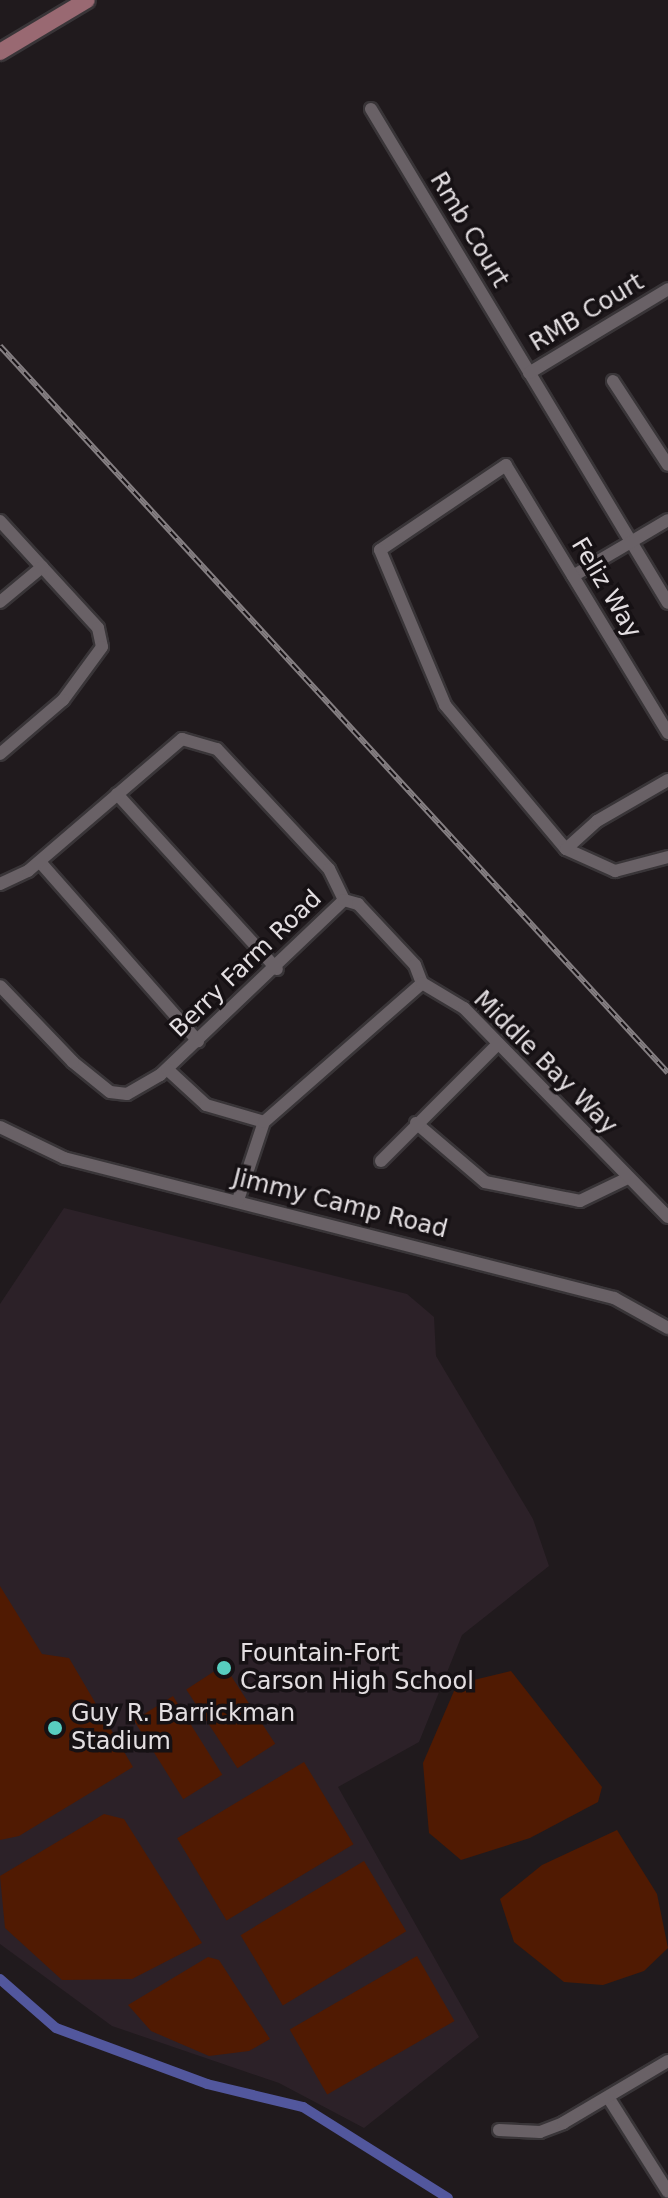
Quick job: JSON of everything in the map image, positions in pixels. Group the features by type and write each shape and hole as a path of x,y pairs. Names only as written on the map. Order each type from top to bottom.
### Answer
{"main road":[{"path":"0,52 87,0"}],"street":[{"name":"Rmb Court","path":"371,109 668,603"},
{"name":"RMB Court","path":"529,373 668,289"},
{"path":"613,381 666,457"},
{"name":"Feliz Way","path":"566,849 445,705 380,550 506,465 668,733"},
{"path":"573,576 668,520"},
{"path":"0,521 98,628 108,648 63,700 0,754"},
{"path":"0,602 42,567"},
{"name":"Berry Farm Road","path":"0,884 40,862 169,747 201,740 329,869 344,900 277,969 140,1090 110,1092 0,986"},
{"path":"668,780 597,821 566,849 615,871 668,857"},
{"path":"117,794 277,969"},
{"path":"40,862 198,1041"},
{"path":"238,1200 264,1122 422,983 415,965 358,904 344,900"},
{"name":"Middle Bay Way","path":"422,983 464,1008 626,1179 668,1217"},
{"path":"381,1161 498,1044"},
{"path":"167,1069 206,1105 264,1122"},
{"path":"416,1123 485,1182 580,1201 626,1179"},
{"name":"Jimmy Camp Road","path":"0,1127 64,1158 601,1293 668,1328"},
{"path":"499,2130 540,2132 668,2061"},
{"path":"608,2097 668,2192"}],"shaded area":[{"name":"Fountain-Fort Carson High School","path":"64,1208 407,1294 434,1317 436,1356 533,1519 549,1566 462,1635 419,1742 338,1787 479,2037 364,2128 279,2083 112,2026 0,1944 0,1304"},
{"name":"Guy R. Barrickman Stadium","path":"0,1586 42,1654 69,1658 133,1767 19,1836 0,1840"},
{"path":"224,1665 275,1744 237,1768 186,1690"},
{"path":"511,1671 602,1787 598,1802 530,1838 461,1860 429,1833 423,1763 457,1684"},
{"path":"173,1696 222,1775 183,1799 134,1720"},
{"path":"304,1762 353,1844 227,1921 177,1838"},
{"path":"104,1814 124,1819 202,1943 132,1979 62,1980 5,1928 0,1876"},
{"path":"617,1830 657,1894 668,1948 644,1971 603,1985 564,1982 514,1942 500,1899 542,1865"},
{"path":"364,1861 406,1931 283,2005 241,1935"},
{"path":"417,1956 454,2021 327,2094 290,2030"},
{"path":"208,1957 219,1960 270,2039 249,2051 209,2056 151,2031 128,2005"}],"waterway":[{"path":"0,1979 56,2028 207,2084 303,2107 448,2198"}],"railway":[{"path":"0,346 668,1073"}],"place":[{"name":"Fountain-Fort Carson High School","path":"224,1668"},
{"name":"Guy R. Barrickman Stadium","path":"55,1728"}]}
